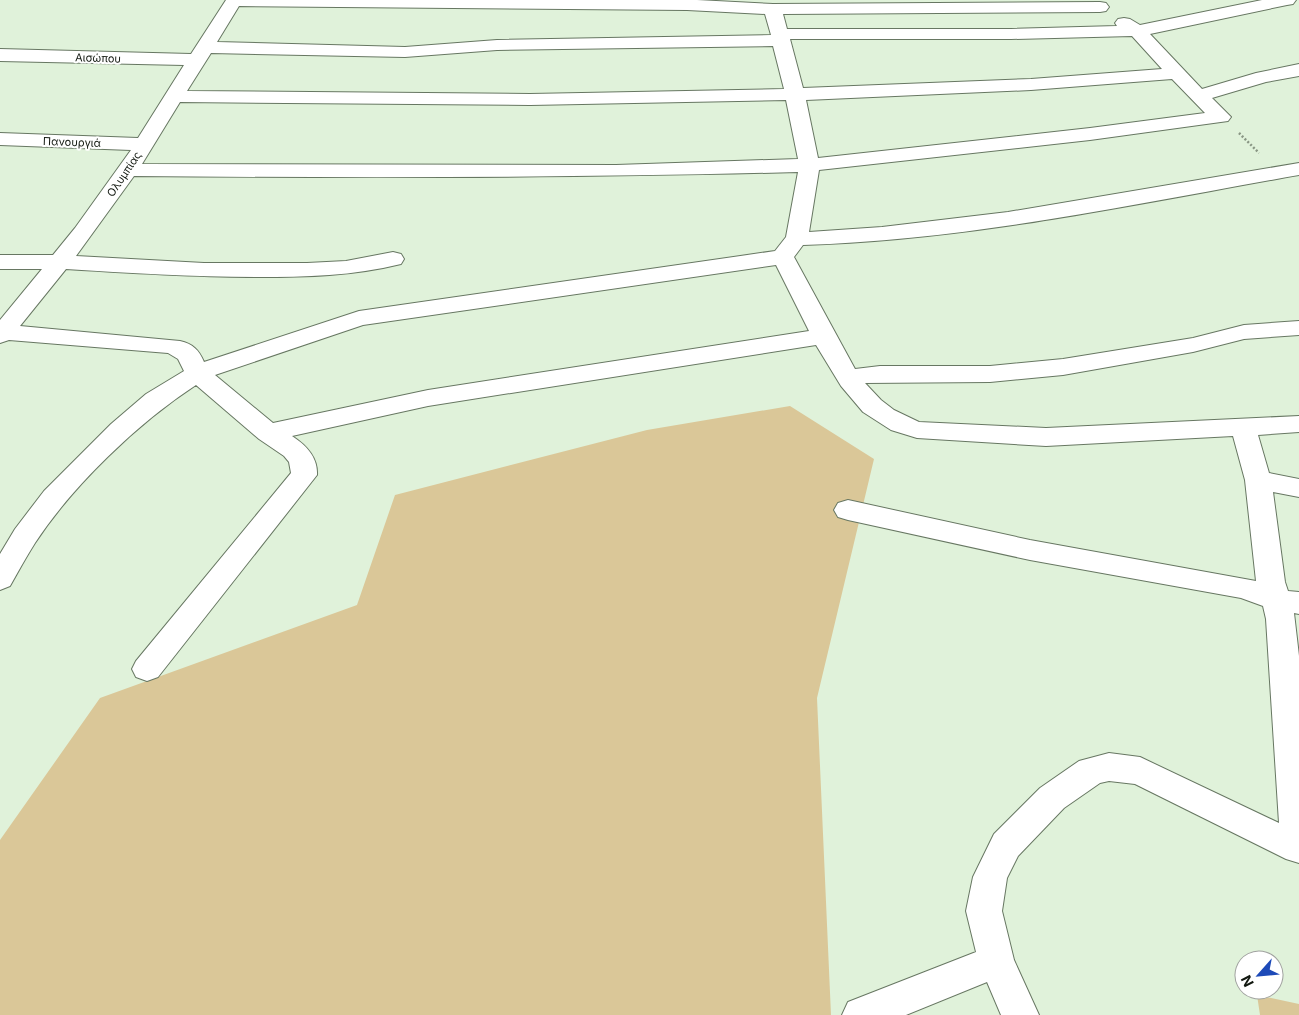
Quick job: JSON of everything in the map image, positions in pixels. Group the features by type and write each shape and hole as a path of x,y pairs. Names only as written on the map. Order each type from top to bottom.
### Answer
{"street":[{"name":"Αισώπου","path":"0,55 405,52 497,45 780,37 1137,31 1287,0"},
{"path":"234,1 688,2 773,9 1096,4 1137,31 1198,96 1221,117"},
{"name":"Ολυμπίας","path":"1,334 60,262 128,170 234,1"},
{"path":"773,9 795,95 809,165 790,248 824,336 839,366 861,396 884,416 900,426 917,430 1046,437 1299,424"},
{"path":"1198,96 1263,77 1299,70"},
{"path":"174,96 450,100 795,95 1112,81 1177,74"},
{"path":"128,170 616,172 809,165 1090,134 1221,117"},
{"name":"Πανουργιά","path":"0,139 144,144"},
{"path":"0,578 25,536 54,498 120,430 154,400 197,373 359,318 790,248 1097,205 1290,171"},
{"path":"0,262 60,262 204,270 306,270 346,268 394,258"},
{"path":"848,377 880,374 990,374 1063,368 1193,345 1244,332 1299,328"},
{"path":"1,334 180,348 188,355 197,373 268,433 302,457 306,466 304,475 147,669"},
{"path":"268,433 428,398 824,336"},
{"path":"1243,427 1258,480 1271,582 1288,602"},
{"path":"1258,480 1299,488"},
{"path":"848,510 1030,550 1245,588 1288,602"},
{"path":"1288,602 1282,628 1298,848"},
{"path":"1020,1015 996,961 984,912 990,877 1006,844 1052,798 1092,771 1109,766 1140,771 1298,848"},
{"path":"861,1015 996,961"}],"path":[{"path":"1221,117 1290,171"}],"shaded area":[{"path":"790,406 874,459 817,698 831,1015 0,1015 0,840 100,698 357,605 395,495 647,430"},
{"path":"1258,1000 1280,1000 1299,1004 1299,1015 1260,1015"}]}
